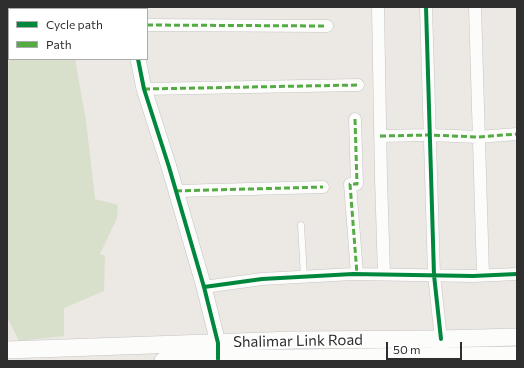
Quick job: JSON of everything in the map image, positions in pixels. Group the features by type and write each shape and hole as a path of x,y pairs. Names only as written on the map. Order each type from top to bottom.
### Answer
{"main road":[{"name":"Shalimar Link Road","path":"163,361 218,351 295,340 441,340 517,337"},
{"name":"Shalimar Link Road","path":"7,350 218,351 296,360 492,359 517,355"}],"street":[{"path":"378,7 384,274"},
{"path":"426,7 434,275 441,340"},
{"path":"475,7 483,275"},
{"path":"148,25 327,26"},
{"path":"138,60 144,88 204,287 218,351"},
{"path":"144,88 358,85"},
{"path":"355,119 357,184 350,184 357,274"},
{"path":"380,136 430,135 478,137 517,134"},
{"path":"176,191 323,187"},
{"path":"204,287 262,279 357,274 517,274"}],"lane":[{"path":"301,225 304,277"}],"green space":[{"path":"8,42 8,60 75,60 86,121 95,199 118,205 117,218 100,254 105,256 104,291 64,308 64,336 19,341 7,317"}],"marked path":[{"path":"148,25 327,26"},
{"path":"144,89 358,85"},
{"path":"355,119 357,184 350,184 357,274"},
{"path":"380,136 430,135 478,137 517,134"},
{"path":"176,191 323,187"}],"cycle path":[{"path":"426,7 434,275 441,339"},
{"path":"138,60 144,89 169,167 204,287 218,343 218,359"},
{"path":"204,287 262,279 353,274 473,276 517,274"}]}
